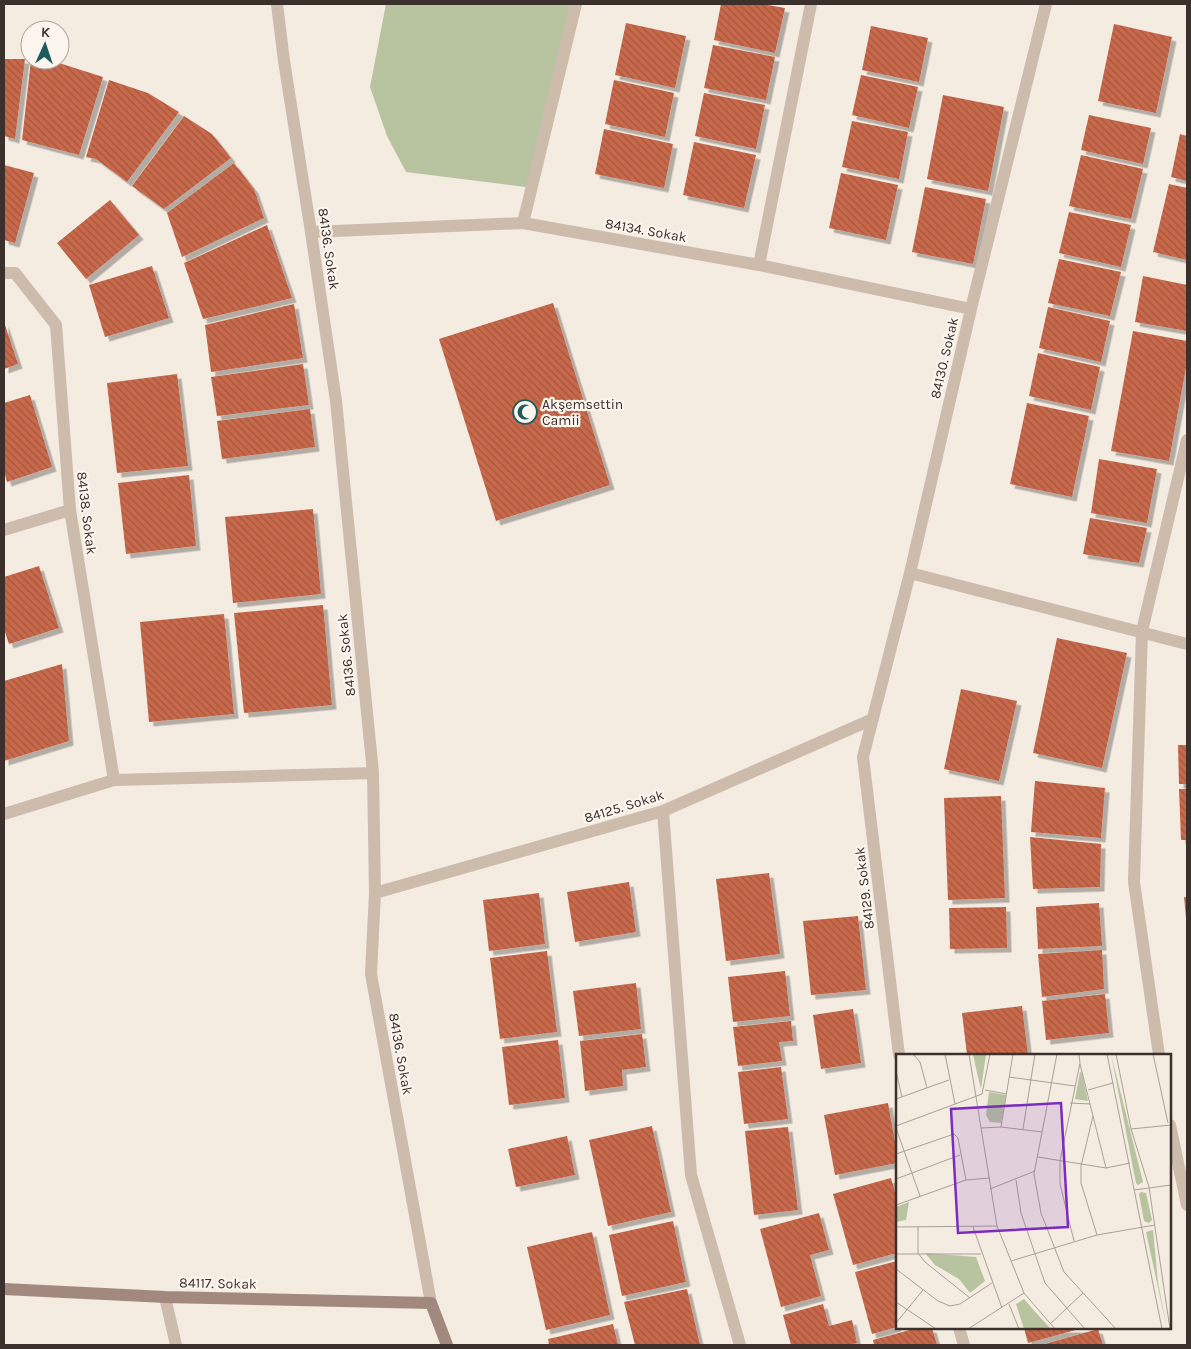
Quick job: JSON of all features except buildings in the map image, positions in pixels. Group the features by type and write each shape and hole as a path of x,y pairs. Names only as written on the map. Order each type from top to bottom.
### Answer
{"main road":[{"name":"84117. Sokak","path":"4,1289 165,1297 431,1303"},
{"path":"431,1303 447,1345"}],"street":[{"name":"84136. Sokak","path":"277,4 336,401 374,773 375,894 372,974 431,1303"},
{"path":"523,223 576,4"},
{"path":"759,265 811,4"},
{"name":"84130. Sokak","path":"873,719 910,573 971,308 1046,4"},
{"name":"84134. Sokak","path":"312,232 523,223 759,265 971,308"},
{"name":"84138. Sokak","path":"4,272 15,273 56,325 70,510 114,780"},
{"path":"1159,1054 1134,882 1142,631 1187,440"},
{"path":"4,530 70,510"},
{"path":"910,573 1187,644"},
{"name":"84125. Sokak","path":"375,894 663,811 873,719"},
{"name":"84129. Sokak","path":"873,719 863,756 899,1054"},
{"path":"4,814 114,780 374,773"},
{"path":"663,811 690,1175 740,1345"},
{"path":"1171,1129 1187,1205"},
{"path":"165,1297 176,1345"},
{"path":"959,1329 964,1345"}],"green space":[{"path":"386,4 571,4 533,188 406,172 387,136 370,87"}],"place":[{"name":"Akşemsettin Camii","path":"525,412"}]}
